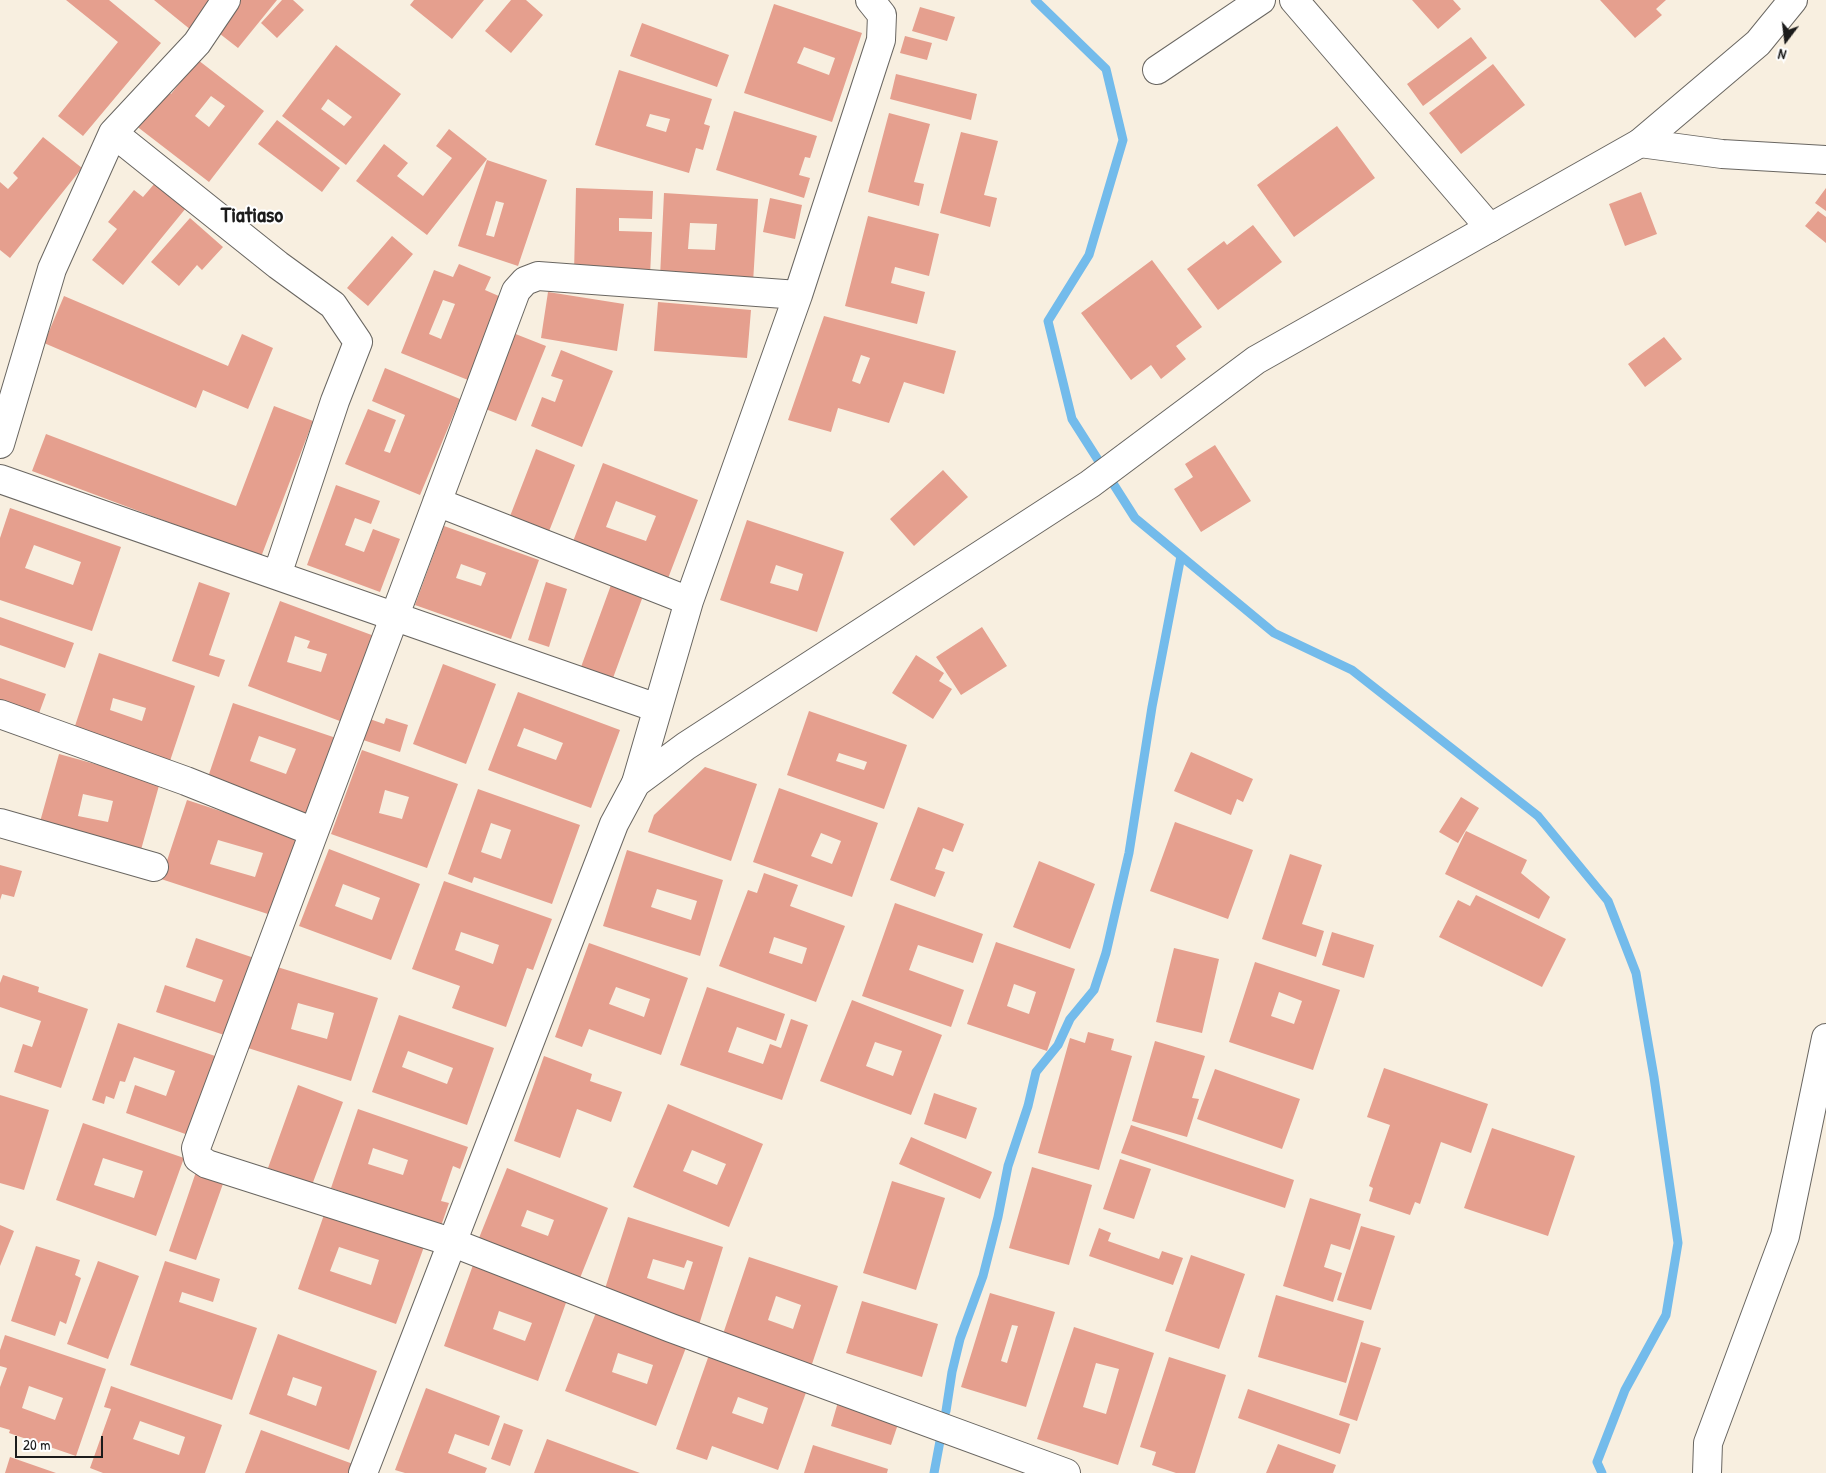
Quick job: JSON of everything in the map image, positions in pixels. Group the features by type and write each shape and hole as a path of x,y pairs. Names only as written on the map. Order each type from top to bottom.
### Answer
{"street":[{"path":"0,444 52,269 113,133 197,43 226,0"},
{"path":"363,1473 614,824 636,783 690,600 798,295 881,40 882,15 870,0"},
{"path":"1157,70 1261,0"},
{"path":"1294,0 1490,228"},
{"path":"636,783 686,746 1090,484 1256,360 1640,143 1758,43 1793,0"},
{"path":"113,133 278,265 333,305 358,342 335,401 277,575"},
{"path":"1640,143 1722,154 1826,160"},
{"path":"798,295 538,276 525,281 516,290 196,1148 198,1158 207,1164 451,1242 671,1328 1066,1473"},
{"path":"0,479 395,615 657,708"},
{"path":"437,502 690,600"},
{"path":"0,714 186,781 314,832"},
{"path":"0,823 154,867"},
{"path":"1707,1473 1708,1443 1786,1236 1826,1038"}],"building":[{"path":"66,0 109,0 161,43 83,136 58,116 118,42"},
{"path":"154,0 215,0 191,30"},
{"path":"240,0 277,0 238,48 215,30"},
{"path":"282,0 293,0 304,10 277,38 261,23"},
{"path":"414,0 484,0 452,39 410,5"},
{"path":"511,0 526,0 543,15 511,53 485,31"},
{"path":"1412,0 1453,0 1461,9 1438,29"},
{"path":"1600,0 1666,0 1656,9 1662,15 1635,38"},
{"path":"774,4 862,33 832,122 744,93","holes":["804,47 835,58 829,75 797,63"]},
{"path":"920,7 955,17 947,41 912,31"},
{"path":"642,23 729,55 717,87 630,56"},
{"path":"905,36 932,43 927,60 900,53"},
{"path":"1471,37 1487,58 1423,106 1407,84"},
{"path":"336,45 401,94 346,165 282,116","holes":["328,99 352,117 344,126 321,109"]},
{"path":"198,60 264,111 209,182 135,125 164,88 171,94","holes":["211,96 225,106 209,127 195,116"]},
{"path":"1493,64 1525,105 1461,154 1429,113"},
{"path":"619,70 712,99 704,124 710,126 703,150 696,148 689,173 595,145","holes":["650,114 670,119 666,132 646,126"]},
{"path":"896,74 977,94 971,120 890,99"},
{"path":"734,111 817,136 810,158 805,157 799,175 810,178 804,198 716,170"},
{"path":"889,113 930,124 914,182 924,184 919,206 868,192"},
{"path":"277,120 340,168 322,192 258,144"},
{"path":"1337,126 1375,178 1294,237 1257,185"},
{"path":"449,129 487,159 427,235 356,181 384,144 408,163 397,176 423,196 452,158 436,146"},
{"path":"961,132 998,141 984,195 997,198 990,227 940,213"},
{"path":"43,137 82,168 10,258 0,250 0,182 8,189 18,178 13,173"},
{"path":"487,160 547,180 518,266 458,246","holes":["496,201 504,203 494,237 486,235"]},
{"path":"155,183 186,208 123,285 92,260 117,229 108,222 134,190 143,197"},
{"path":"576,188 653,191 652,219 619,218 619,231 652,232 650,276 574,273"},
{"path":"1826,188 1826,211 1815,203"},
{"path":"1641,192 1657,234 1625,246 1609,204"},
{"path":"664,193 758,199 753,283 660,277","holes":["690,223 717,224 715,250 688,249"]},
{"path":"770,198 802,205 795,239 763,232"},
{"path":"1818,211 1826,217 1826,243 1805,226"},
{"path":"868,216 939,234 929,276 895,267 891,283 925,292 917,324 845,306"},
{"path":"190,218 223,247 202,270 197,265 179,286 151,262"},
{"path":"1253,225 1282,262 1218,310 1187,269 1224,241 1227,245"},
{"path":"392,236 413,254 368,306 347,288"},
{"path":"1152,260 1202,327 1176,346 1186,359 1161,379 1151,365 1131,380 1081,313"},
{"path":"459,264 491,277 485,290 501,297 468,380 401,353 434,270 453,277","holes":["443,300 455,304 441,339 429,334"]},
{"path":"548,292 624,304 617,351 541,338"},
{"path":"64,296 228,366 242,334 273,348 248,409 203,390 196,408 44,343"},
{"path":"658,302 751,310 747,358 654,351"},
{"path":"824,316 956,351 944,394 904,382 889,423 838,408 831,432 788,420","holes":["861,355 870,358 860,384 852,381"]},
{"path":"513,333 546,346 516,421 483,408"},
{"path":"1664,337 1682,359 1645,387 1628,364"},
{"path":"561,350 613,371 582,447 531,426 542,397 555,402 563,380 551,376"},
{"path":"385,368 460,399 420,495 345,464 368,409 396,420 384,451 390,453 405,415 372,401"},
{"path":"274,406 313,421 261,557 32,471 46,434 236,506"},
{"path":"1215,445 1251,501 1201,532 1174,489 1193,477 1185,464"},
{"path":"536,449 575,465 546,539 507,524"},
{"path":"603,463 698,500 667,581 572,544","holes":["616,501 656,516 646,541 606,527"]},
{"path":"943,470 968,497 914,546 890,519"},
{"path":"336,485 380,501 371,524 355,518 345,545 364,552 373,529 400,539 380,592 307,565"},
{"path":"10,508 121,547 92,631 0,600 0,538","holes":["34,545 81,562 73,585 25,568"]},
{"path":"747,520 844,552 817,632 720,600","holes":["776,565 803,574 798,591 770,583"]},
{"path":"444,526 539,560 511,639 415,605","holes":["461,564 486,573 481,586 456,578"]},
{"path":"199,582 230,593 209,655 225,660 219,677 172,661"},
{"path":"546,582 567,589 549,647 528,640"},
{"path":"611,585 643,596 613,678 581,667"},
{"path":"280,601 377,637 345,723 248,686","holes":["295,636 310,641 307,648 327,654 321,672 287,662"]},
{"path":"0,617 74,643 65,668 0,645"},
{"path":"982,627 1007,666 961,695 936,657"},
{"path":"99,653 195,686 170,761 74,729","holes":["113,698 146,708 142,721 110,710"]},
{"path":"916,655 944,673 939,681 952,689 933,719 892,693"},
{"path":"443,664 496,684 466,764 413,744"},
{"path":"0,678 46,694 38,716 0,703"},
{"path":"518,692 620,730 591,808 488,770","holes":["524,728 563,743 556,760 517,746"]},
{"path":"233,703 339,739 311,819 206,783","holes":["259,736 296,749 286,774 250,761"]},
{"path":"809,711 907,745 884,809 787,775","holes":["839,753 867,762 864,770 836,761"]},
{"path":"367,718 384,724 386,718 408,725 400,752 360,739"},
{"path":"362,750 458,784 427,868 331,834","holes":["385,790 409,797 402,819 379,813"]},
{"path":"1191,752 1253,779 1243,802 1237,799 1231,815 1174,791"},
{"path":"59,754 160,782 137,864 36,836","holes":["83,794 113,801 108,822 78,816"]},
{"path":"705,767 757,784 731,861 648,832 654,815"},
{"path":"779,788 878,823 852,897 753,862","holes":["821,833 841,841 832,864 811,856"]},
{"path":"478,789 580,825 552,904 474,877 472,883 448,874","holes":["491,823 511,830 501,859 481,852"]},
{"path":"1461,797 1479,808 1458,843 1439,832"},
{"path":"187,800 303,838 277,917 161,879","holes":["218,840 263,853 255,877 210,864"]},
{"path":"918,807 964,824 953,852 943,848 935,869 945,872 935,897 890,880"},
{"path":"1175,822 1253,850 1228,919 1150,891"},
{"path":"1466,831 1527,860 1521,873 1550,897 1539,919 1445,874"},
{"path":"329,849 420,884 391,960 299,926","holes":["343,884 380,898 372,920 335,906"]},
{"path":"627,850 723,880 700,956 603,926","holes":["657,889 697,901 691,920 651,907"]},
{"path":"1290,854 1322,865 1302,924 1324,931 1316,957 1262,939"},
{"path":"1039,861 1095,884 1070,949 1013,927"},
{"path":"0,865 22,871 14,897 2,894 0,900"},
{"path":"764,873 798,885 790,906 845,926 816,1002 719,966 748,890 757,893","holes":["774,937 807,948 802,964 769,953"]},
{"path":"444,881 552,919 533,970 527,968 506,1027 452,1008 460,986 412,969","holes":["461,932 499,945 493,964 455,950"]},
{"path":"1476,895 1566,939 1542,987 1439,937 1458,900 1470,906"},
{"path":"895,903 983,934 973,963 918,945 909,970 964,990 951,1027 862,996"},
{"path":"1332,932 1374,945 1364,978 1322,965"},
{"path":"196,938 257,959 230,1037 156,1012 165,985 215,1002 223,980 186,967"},
{"path":"996,942 1075,969 1047,1051 967,1024","holes":["1014,984 1036,992 1029,1014 1007,1006"]},
{"path":"589,943 688,978 661,1055 589,1029 582,1047 555,1037","holes":["616,987 650,999 644,1017 609,1004"]},
{"path":"1174,948 1219,959 1202,1033 1156,1022"},
{"path":"1255,962 1340,990 1313,1070 1229,1042","holes":["1279,992 1302,1001 1294,1024 1271,1016"]},
{"path":"274,966 378,998 351,1081 248,1048","holes":["298,1003 334,1013 327,1039 291,1029"]},
{"path":"3,975 39,987 38,992 88,1009 61,1088 14,1072 23,1044 32,1047 41,1021 0,1007 0,983"},
{"path":"707,987 785,1014 776,1041 737,1027 728,1052 763,1064 770,1044 781,1048 791,1019 808,1025 782,1100 680,1065"},
{"path":"852,1000 942,1035 911,1115 820,1081","holes":["875,1042 902,1051 893,1076 866,1066"]},
{"path":"399,1015 494,1048 467,1125 372,1092","holes":["408,1051 453,1068 447,1084 402,1067"]},
{"path":"118,1023 218,1057 191,1136 126,1113 135,1085 166,1096 175,1071 134,1057 125,1082 120,1081 114,1099 106,1096 104,1104 92,1100"},
{"path":"1088,1032 1114,1039 1111,1050 1132,1056 1099,1170 1038,1153 1070,1038 1085,1043"},
{"path":"1155,1041 1205,1056 1192,1098 1199,1099 1187,1137 1132,1121"},
{"path":"544,1056 592,1074 590,1081 622,1092 611,1122 577,1109 560,1158 514,1141"},
{"path":"1384,1068 1488,1104 1471,1153 1441,1142 1420,1204 1415,1202 1410,1215 1369,1201 1373,1188 1369,1186 1390,1125 1367,1117"},
{"path":"1215,1069 1300,1099 1282,1149 1197,1119"},
{"path":"298,1085 343,1102 312,1185 268,1168"},
{"path":"934,1093 977,1108 966,1139 924,1124"},
{"path":"0,1095 49,1110 24,1190 0,1183"},
{"path":"668,1104 763,1144 729,1227 633,1187","holes":["692,1150 726,1164 717,1185 683,1171"]},
{"path":"358,1109 468,1147 460,1169 453,1166 441,1201 449,1203 441,1226 331,1188","holes":["373,1148 408,1160 403,1175 368,1164"]},
{"path":"83,1123 184,1158 156,1236 56,1200","holes":["103,1158 143,1171 134,1198 94,1185"]},
{"path":"1131,1125 1294,1180 1285,1208 1121,1153"},
{"path":"1492,1128 1575,1156 1548,1236 1464,1208"},
{"path":"911,1137 992,1172 980,1199 899,1164"},
{"path":"1120,1159 1151,1169 1134,1219 1103,1209"},
{"path":"1032,1167 1092,1185 1069,1265 1009,1248"},
{"path":"507,1168 608,1208 578,1283 477,1243","holes":["527,1210 554,1220 548,1236 521,1226"]},
{"path":"197,1169 225,1178 196,1260 169,1251"},
{"path":"892,1181 945,1198 916,1290 863,1273"},
{"path":"1310,1198 1361,1214 1350,1250 1331,1244 1324,1267 1342,1273 1333,1302 1283,1286"},
{"path":"326,1209 425,1244 396,1324 298,1289","holes":["339,1247 379,1260 371,1285 330,1271"]},
{"path":"628,1217 723,1247 698,1328 602,1298","holes":["653,1259 684,1268 687,1260 693,1262 684,1290 647,1278"]},
{"path":"0,1225 14,1231 0,1266"},
{"path":"1361,1226 1395,1236 1371,1310 1337,1300"},
{"path":"1099,1228 1111,1233 1108,1241 1159,1259 1162,1251 1183,1258 1173,1285 1089,1256"},
{"path":"36,1246 80,1260 75,1275 81,1278 66,1324 60,1321 55,1336 11,1321"},
{"path":"1191,1255 1245,1274 1219,1349 1165,1331"},
{"path":"749,1257 838,1286 811,1367 722,1337","holes":["776,1296 801,1305 793,1329 768,1320"]},
{"path":"98,1261 139,1276 108,1359 67,1344"},
{"path":"165,1261 220,1279 213,1302 182,1292 179,1302 257,1328 232,1400 130,1365"},
{"path":"473,1265 567,1300 538,1381 444,1346","holes":["499,1311 532,1323 525,1341 493,1329"]},
{"path":"990,1293 1055,1312 1026,1407 961,1387","holes":["1012,1325 1018,1326 1007,1363 1001,1361"]},
{"path":"1276,1295 1364,1321 1346,1383 1258,1357"},
{"path":"862,1301 938,1324 922,1377 846,1353"},
{"path":"597,1310 687,1345 656,1426 565,1391","holes":["618,1353 653,1365 647,1384 612,1372"]},
{"path":"1074,1327 1154,1353 1118,1465 1037,1439","holes":["1096,1363 1119,1369 1106,1414 1083,1407"]},
{"path":"278,1334 377,1371 349,1450 249,1414","holes":["293,1377 322,1387 316,1406 287,1395"]},
{"path":"5,1335 106,1369 76,1456 9,1433 10,1430 0,1427 0,1387 7,1368 0,1366 0,1350","holes":["29,1386 63,1398 55,1420 22,1408"]},
{"path":"1361,1342 1381,1348 1357,1421 1339,1415"},
{"path":"710,1352 808,1387 778,1470 712,1446 707,1460 676,1449","holes":["738,1397 768,1408 763,1424 732,1413"]},
{"path":"1169,1357 1226,1375 1195,1473 1176,1473 1152,1465 1156,1452 1140,1447"},
{"path":"111,1386 222,1425 205,1473 103,1473 90,1468 111,1409 104,1407","holes":["140,1421 185,1437 179,1455 133,1439"]},
{"path":"426,1388 500,1416 489,1446 455,1434 448,1453 487,1468 485,1473 405,1473 395,1470"},
{"path":"1248,1389 1350,1424 1340,1454 1238,1418"},
{"path":"838,1402 899,1421 891,1445 831,1426"},
{"path":"504,1423 523,1430 510,1466 491,1459"},
{"path":"261,1430 353,1464 349,1473 245,1473"},
{"path":"547,1439 640,1473 534,1473"},
{"path":"1278,1444 1336,1465 1333,1473 1266,1473"},
{"path":"813,1445 888,1469 887,1473 804,1473"},
{"path":"10,1457 56,1473 5,1473"}],"waterway":[{"path":"1035,0 1106,69 1123,140 1089,255 1048,321 1072,419 1135,518 1274,633 1352,670 1538,816 1608,901 1636,973 1654,1077 1678,1243 1666,1315 1625,1390 1597,1462 1602,1473"},
{"path":"946,1411 952,1372 960,1339 983,1276 998,1217 1008,1166 1028,1106 1036,1072 1058,1045 1070,1019 1094,990 1106,953 1129,853 1152,707 1181,556"},
{"path":"934,1473 940,1441"}],"district":[{"name":"Tiatiaso","path":"252,216"}]}
